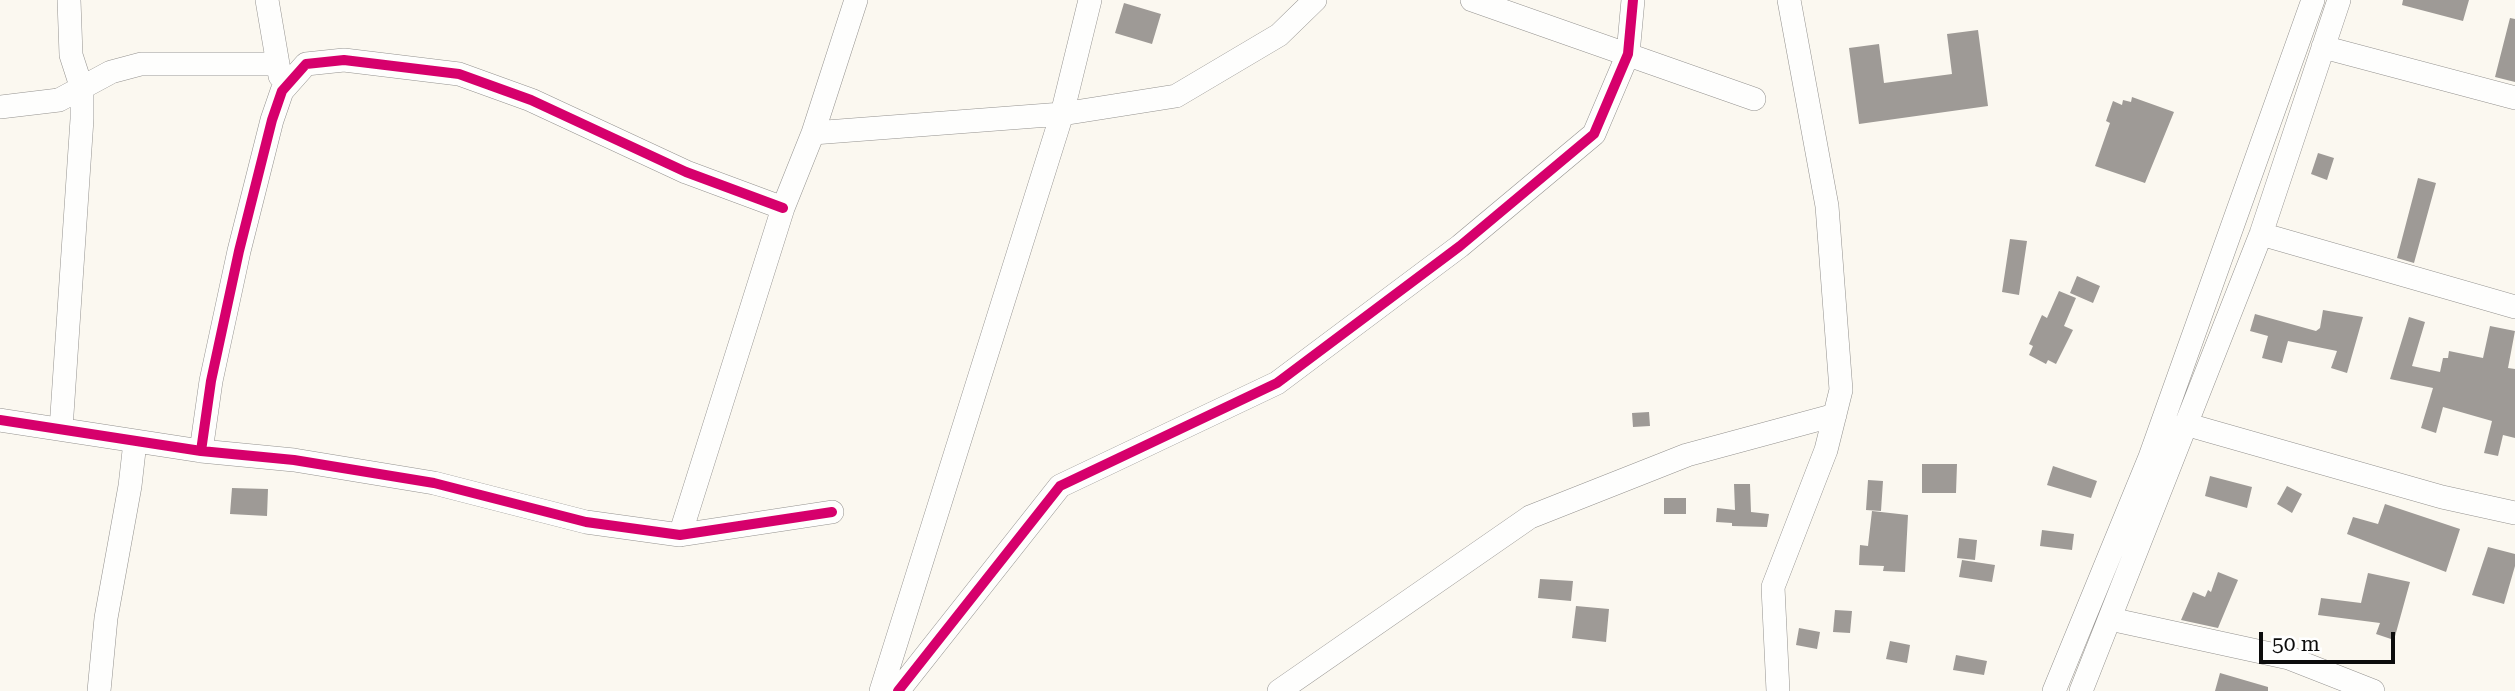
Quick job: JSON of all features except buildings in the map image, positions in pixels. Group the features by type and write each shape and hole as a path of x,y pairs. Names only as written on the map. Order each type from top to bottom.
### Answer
{"street":[{"path":"61,429 82,120 82,89 71,55 69,0"},
{"path":"267,0 282,91"},
{"path":"680,536 783,208 813,133 856,0"},
{"path":"881,691 1062,114 1090,0"},
{"path":"813,133 1062,114 1176,96 1279,35 1315,0"},
{"path":"1472,0 1754,99"},
{"path":"898,691 1060,486 1277,383 1460,246 1594,134 1628,54 1633,0"},
{"path":"1778,691 1773,587 1826,450 1841,390 1827,206 1789,0"},
{"path":"2054,691 2150,457 2313,0"},
{"path":"2081,691 2261,234 2339,0"},
{"path":"2323,47 2515,98"},
{"path":"201,452 239,251 272,120 282,91 306,64 344,60 458,74 531,100 686,172 783,208"},
{"path":"0,107 60,100 111,72 141,64 278,64"},
{"path":"2261,234 2515,307"},
{"path":"1279,691 1530,517 1688,455 1835,415"},
{"path":"0,420 201,452 293,460 434,483 586,522 680,536 832,512"},
{"path":"2185,424 2442,497 2515,513"},
{"path":"99,691 106,618 130,486 135,442"},
{"path":"2085,613 2100,643"},
{"path":"2110,619 2289,658 2364,690"}],"cycle path":[{"path":"898,691 1060,486 1277,383 1460,246 1594,134 1628,54 1633,0"},
{"path":"201,451 211,381 239,251 272,120 282,91 306,64 344,60 459,74 531,100 686,172 783,208"},
{"path":"0,420 201,451 294,460 434,483 586,522 680,535 832,512"}]}
